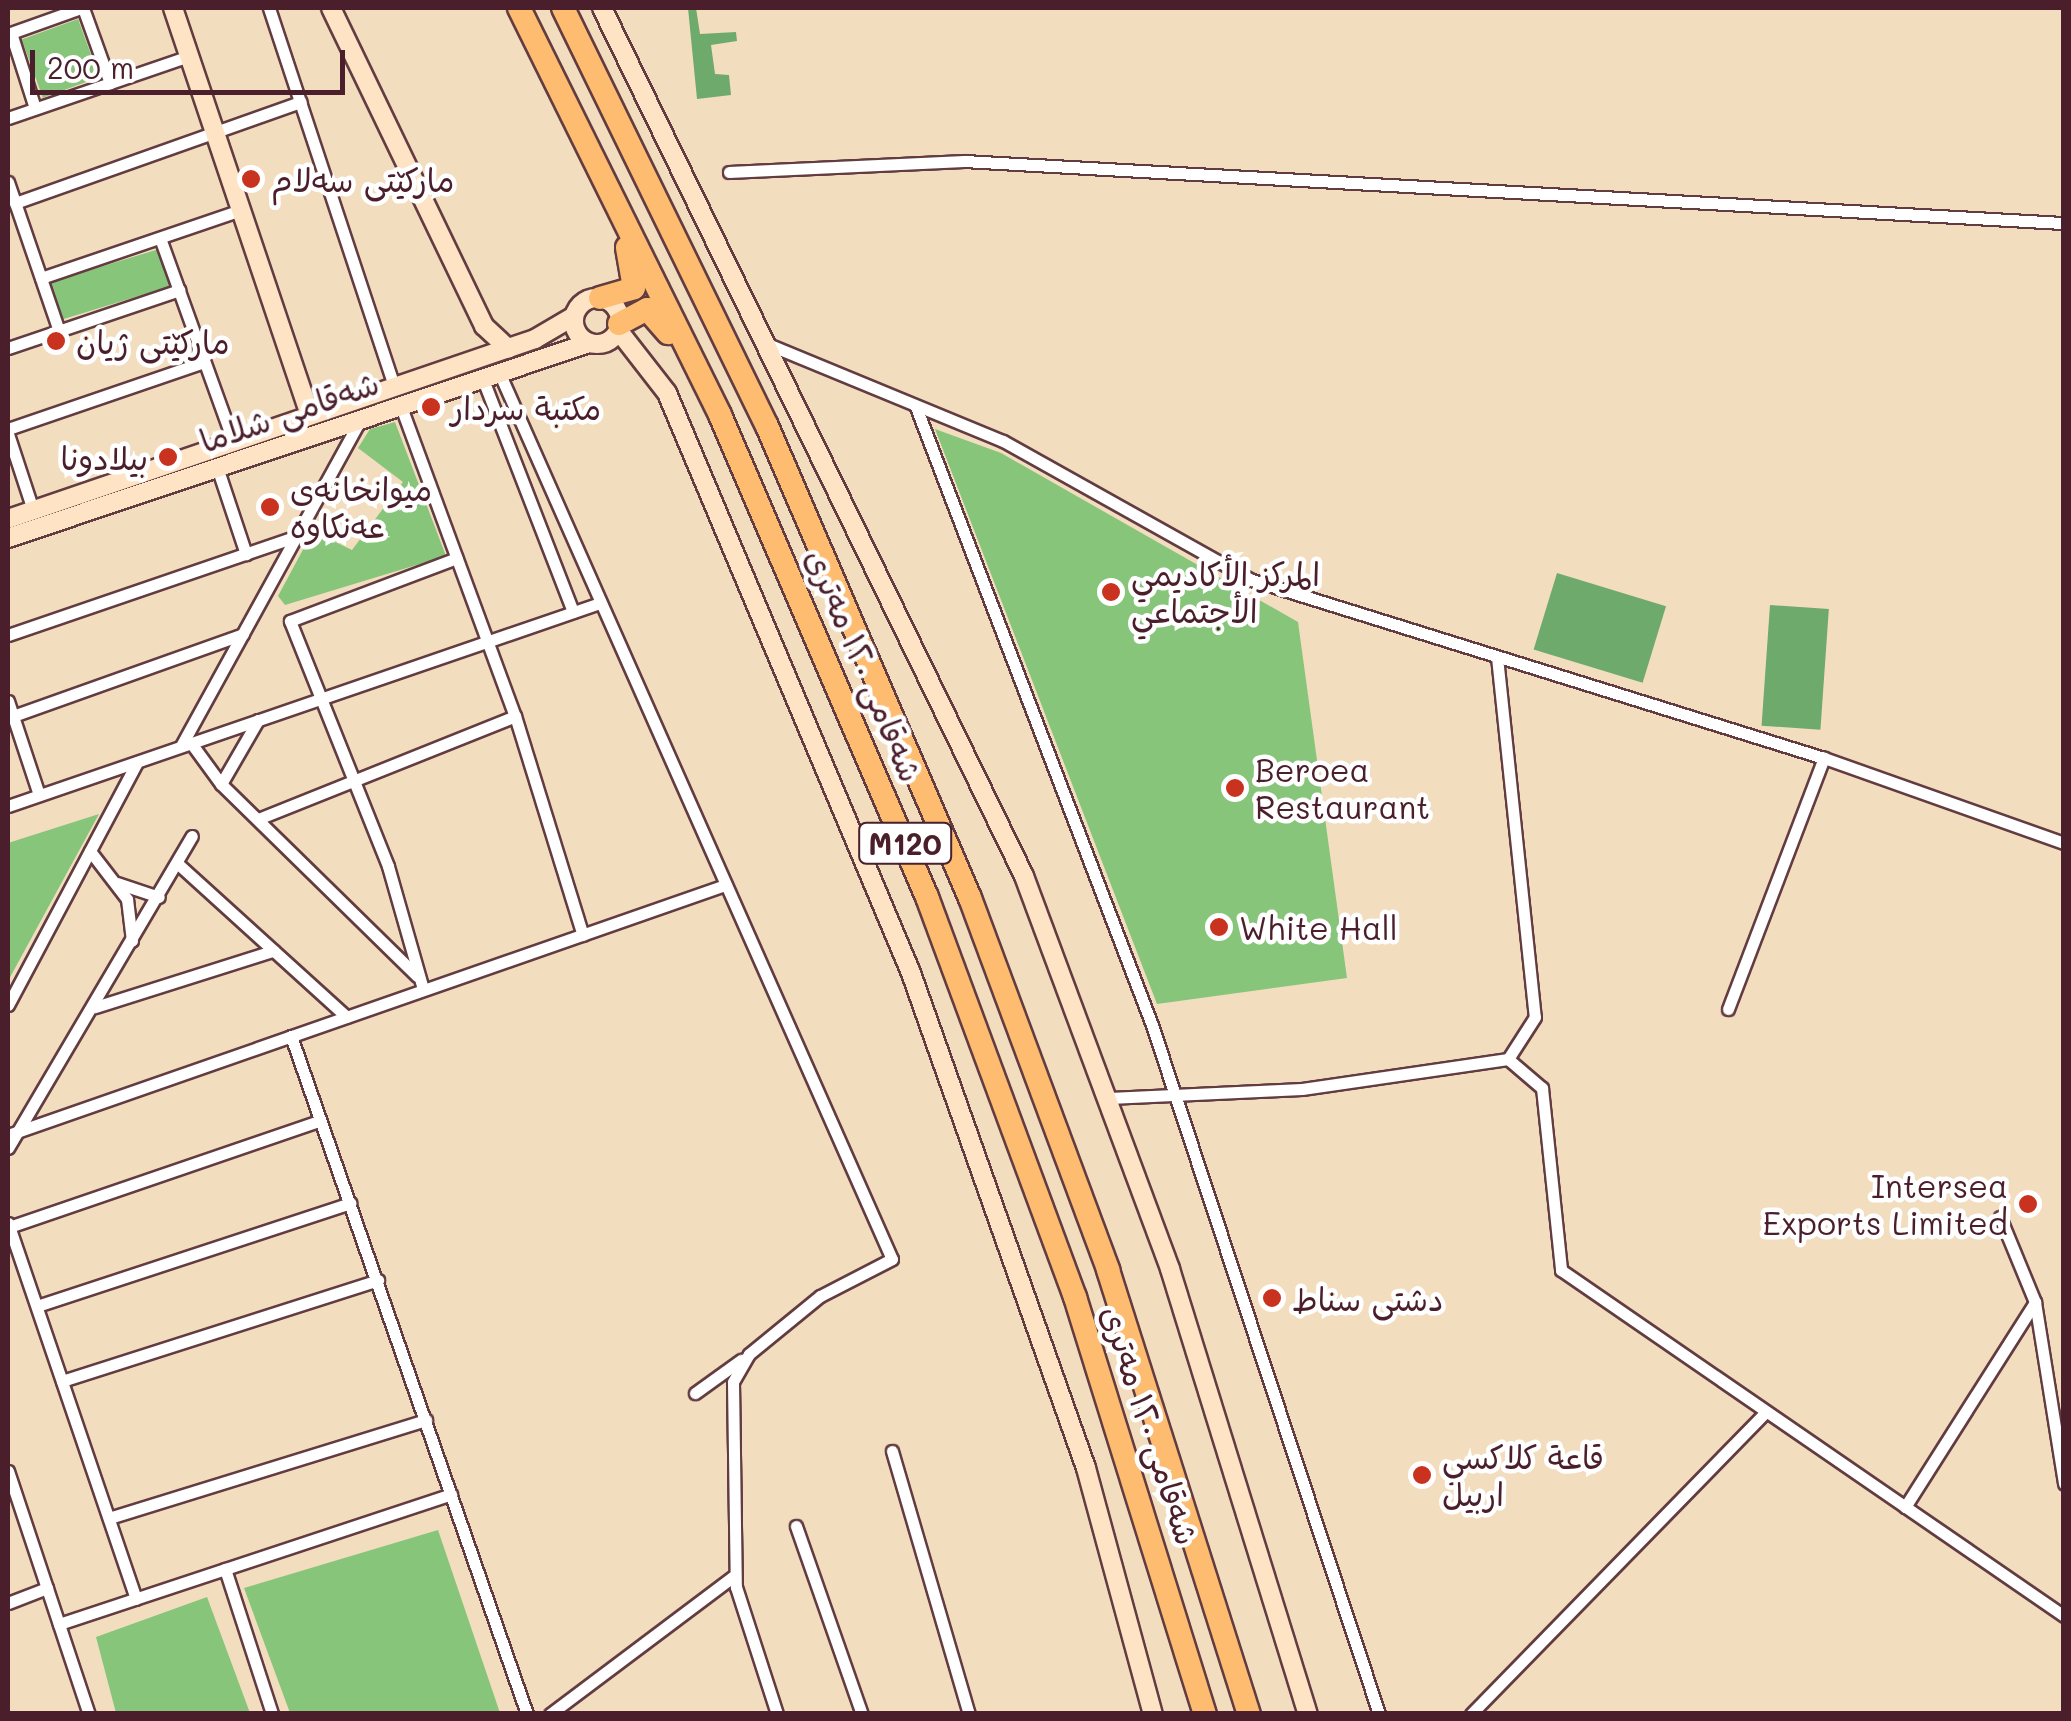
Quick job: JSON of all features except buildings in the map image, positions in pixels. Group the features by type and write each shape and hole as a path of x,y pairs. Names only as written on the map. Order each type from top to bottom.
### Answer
{"highway":[{"name":"شەقامی ١٢٠ مەتری","path":"519,8 705,383 896,819 1028,1162 1205,1714"},
{"name":"شەقامی ١٢٠ مەتری","path":"563,8 767,426 974,909 1108,1270 1249,1714"},
{"path":"600,298 626,295 636,278 606,178"},
{"path":"619,327 634,310 654,313 705,383"}],"street":[{"path":"35,108 9,33 82,8 110,83"},
{"path":"173,8 310,414"},
{"path":"269,8 394,386"},
{"path":"331,8 488,333 508,348"},
{"path":"602,8 1024,876 1109,1098 1308,1714"},
{"path":"8,118 189,56"},
{"path":"14,203 301,102"},
{"path":"729,172 964,161 2064,222"},
{"path":"8,182 58,331"},
{"path":"40,278 240,210"},
{"path":"160,238 232,441"},
{"path":"452,261 485,368 573,612"},
{"path":"8,348 178,290"},
{"path":"600,298 655,370 845,807 968,1123 1086,1468 1153,1714"},
{"name":"شەقامی شلاما","path":"13,527 33,510 55,512 217,467 400,404 485,368 508,348 574,316 600,298"},
{"path":"574,316 593,343 648,370 678,423"},
{"name":"شەقامی شلاما","path":"13,527 232,441 394,386 593,343 619,327"},
{"path":"765,343 1003,441 1252,580 1824,758 2064,843"},
{"path":"33,510 8,432 204,362"},
{"path":"485,368 598,604 892,1259 825,1292 695,1392"},
{"path":"400,404 515,716 583,934"},
{"path":"916,407 1178,1098 1380,1714"},
{"path":"186,745 362,418"},
{"path":"217,467 246,554"},
{"path":"8,634 297,536"},
{"path":"423,988 406,914 317,700 294,614 457,558"},
{"path":"8,806 598,604"},
{"path":"13,716 243,634"},
{"path":"1497,657 1535,1018 1508,1058"},
{"path":"8,701 39,795"},
{"path":"258,819 350,778 515,716"},
{"path":"221,784 258,720"},
{"path":"186,745 221,784 400,955 423,988"},
{"path":"1728,1009 1824,758"},
{"path":"8,1005 137,762"},
{"path":"8,1148 12,1133 132,945 192,836"},
{"path":"90,850 117,884 132,945"},
{"path":"176,863 346,1018"},
{"path":"117,884 158,897"},
{"path":"12,1133 724,885"},
{"path":"95,1006 273,950"},
{"path":"291,1036 527,1714"},
{"path":"1109,1098 1178,1098 1508,1058 1542,1088 1561,1270 2064,1616"},
{"path":"136,1598 8,1225 318,1121"},
{"path":"36,1306 351,1203"},
{"path":"2000,1218 2034,1302 2064,1484"},
{"path":"62,1381 378,1280"},
{"path":"1905,1507 2034,1302"},
{"path":"744,1358 732,1390 735,1575 777,1714"},
{"path":"1471,1714 1766,1412"},
{"path":"108,1518 426,1420"},
{"path":"892,1451 969,1714"},
{"path":"8,1471 89,1714"},
{"path":"59,1624 451,1494"},
{"path":"796,1526 862,1714"},
{"path":"225,1569 272,1714"},
{"path":"550,1714 735,1575"},
{"path":"8,1602 47,1588"}],"green space":[{"path":"688,8 696,8 700,34 736,32 737,41 711,45 715,74 729,75 731,95 697,99"},
{"path":"78,19 99,77 43,98 22,40"},
{"path":"159,249 170,286 60,320 49,283"},
{"path":"395,422 446,556 285,605 278,596 313,531 352,550 403,482 358,448 370,429"},
{"path":"935,429 1001,453 1298,622 1347,978 1157,1004"},
{"path":"1557,573 1666,606 1643,683 1534,650"},
{"path":"1770,605 1829,609 1820,730 1762,726"},
{"path":"99,814 8,981 8,843"},
{"path":"438,1530 500,1713 290,1713 244,1588"},
{"path":"207,1597 250,1713 116,1713 96,1637"}],"place":[{"name":"مارکێتی سەلام","path":"251,179"},
{"name":"مارکێتی ژیان","path":"56,341"},
{"name":"مكتبة سردار","path":"431,407"},
{"name":"بیلادونا","path":"168,457"},
{"name":"میوانخانەی عەنکاوە","path":"270,507"},
{"name":"المركز الأكاديمي الأجتماعي","path":"1111,592"},
{"name":"Beroea Restaurant","path":"1235,788"},
{"name":"White Hall","path":"1219,927"},
{"name":"Intersea Exports Limited","path":"2028,1204"},
{"name":"دشتی سناط","path":"1272,1298"},
{"name":"قاعة كلاكسي اربيل","path":"1422,1475"}]}
